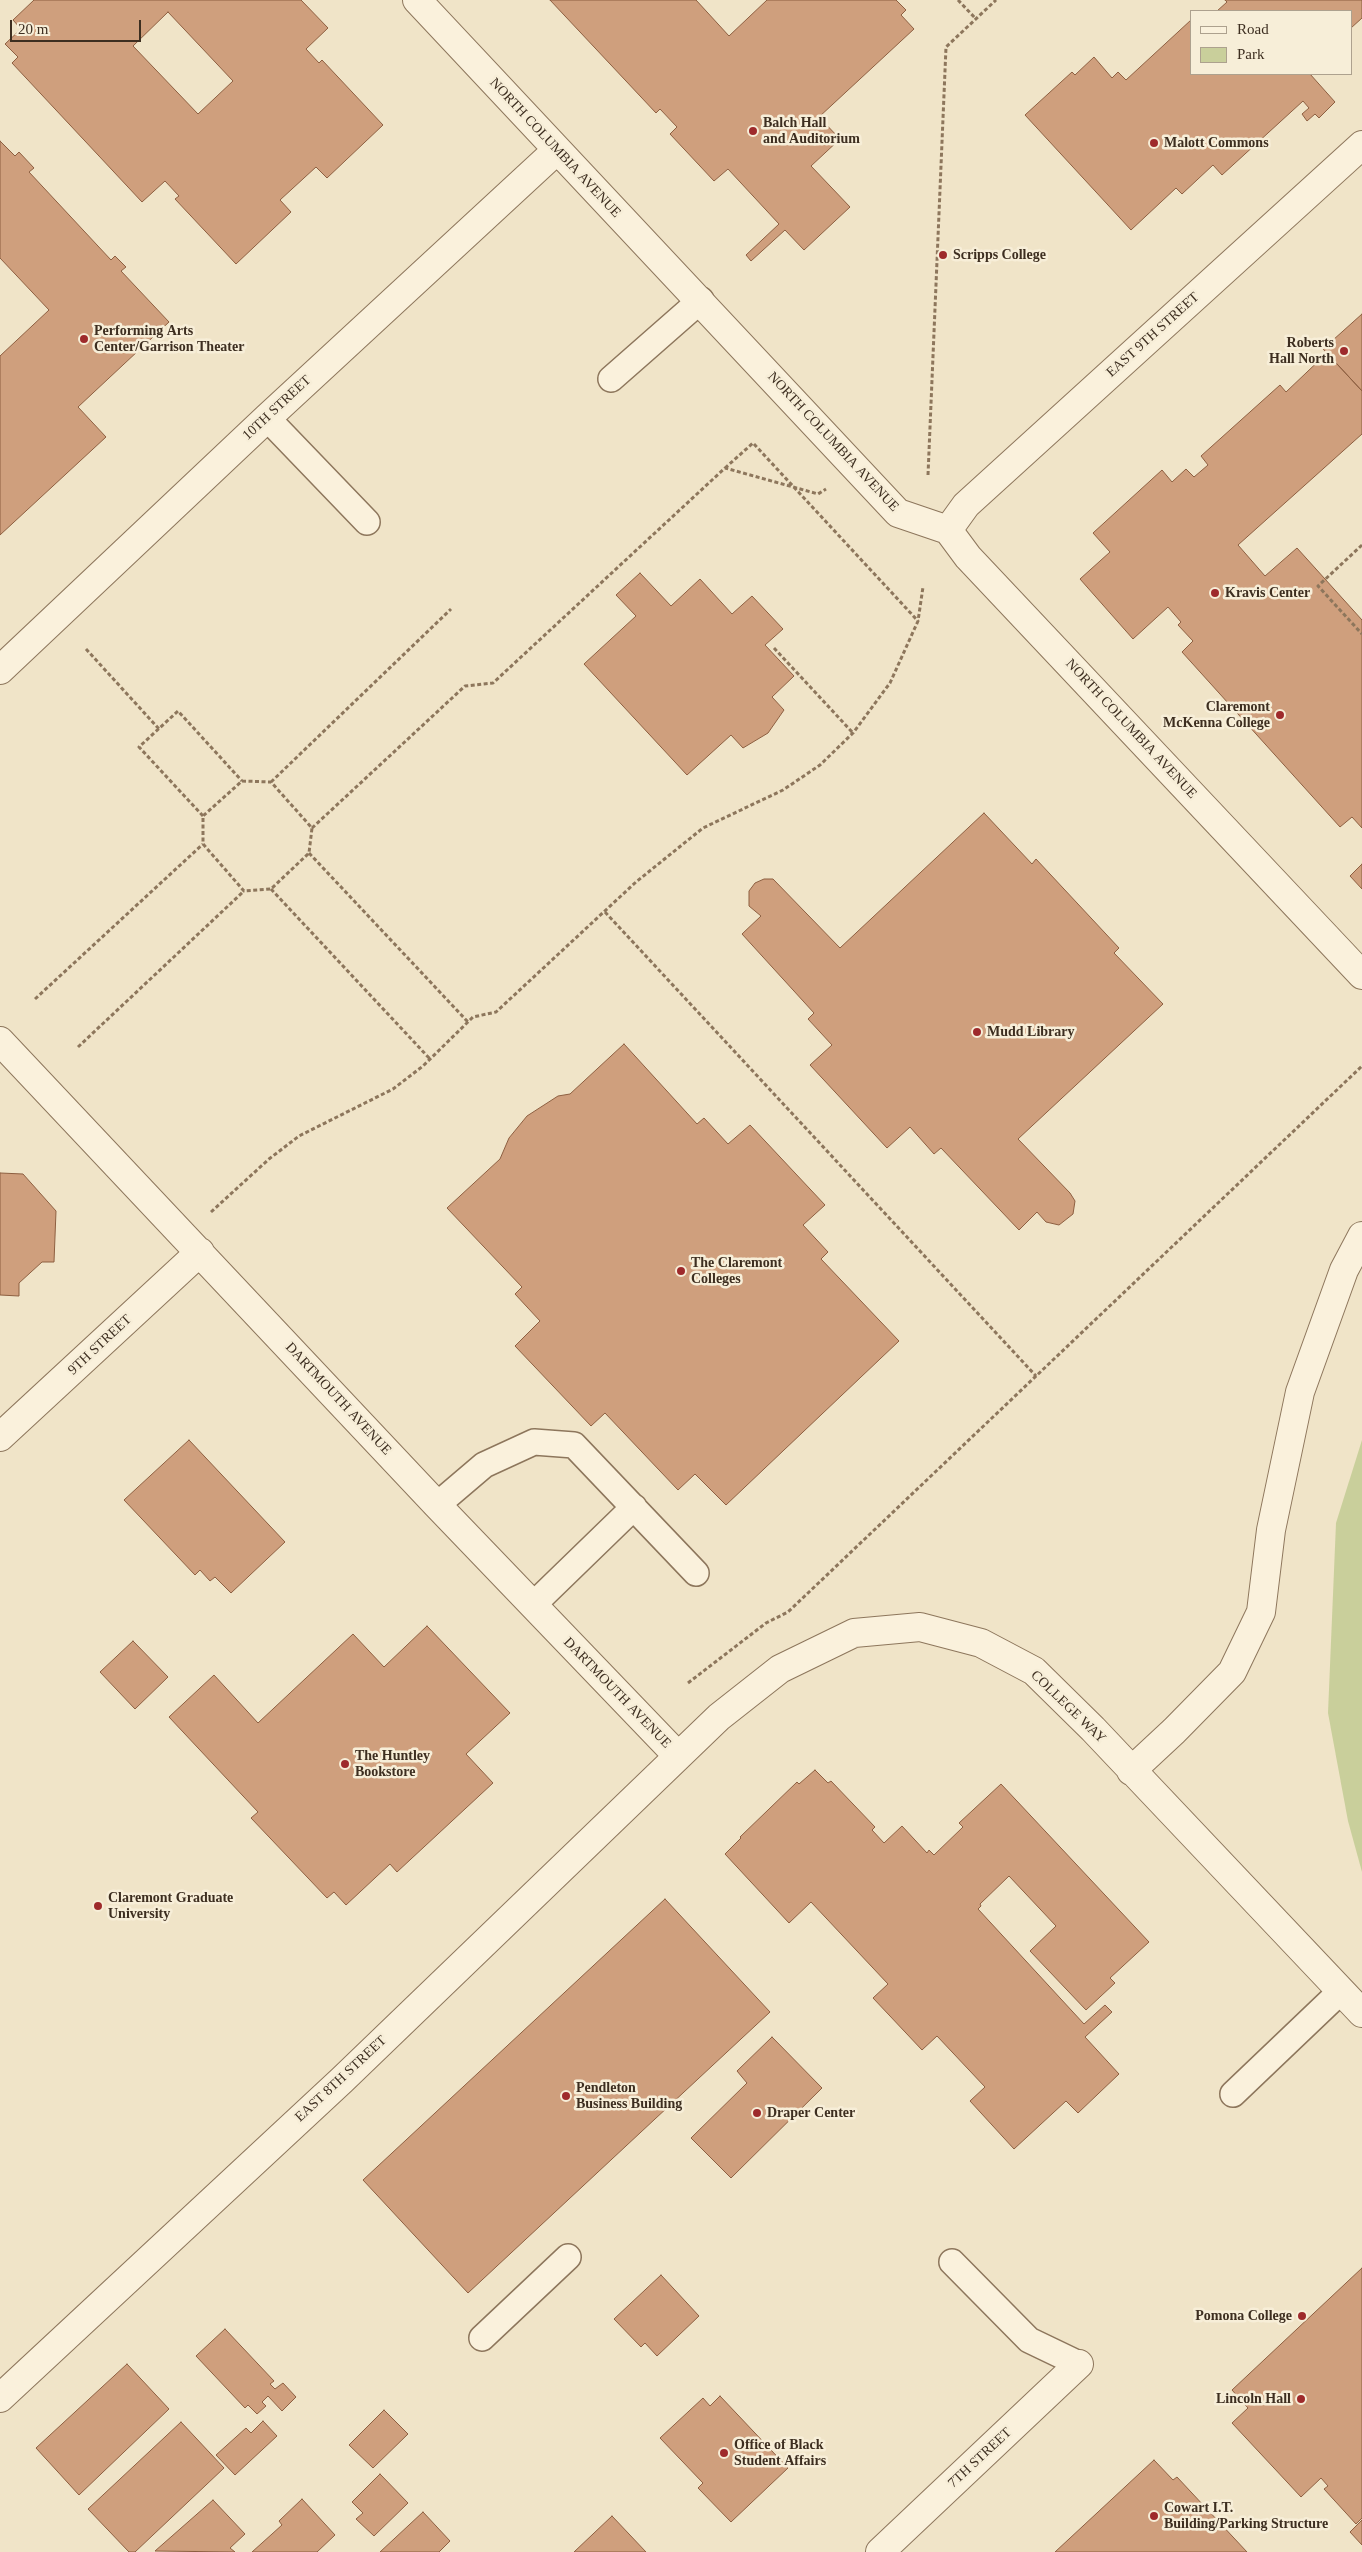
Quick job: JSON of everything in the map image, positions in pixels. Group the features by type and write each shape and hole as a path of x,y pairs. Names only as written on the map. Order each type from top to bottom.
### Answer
{"street":[{"name":"NORTH COLUMBIA AVENUE","path":"416,0 701,300 898,513 948,530 968,558 1362,975"},
{"name":"EAST 9TH STREET","path":"948,530 966,505 1362,145"},
{"name":"10TH STREET","path":"0,670 267,418 557,150"},
{"name":"DARTMOUTH AVENUE","path":"0,1040 437,1506 678,1756"},
{"path":"1132,1771 1232,1672 1261,1612 1271,1530 1300,1392 1344,1270 1362,1236"},
{"name":"9TH STREET","path":"0,1437 192,1244"},
{"name":"COLLEGE WAY","path":"678,1756 719,1717 780,1668 854,1633 920,1627 981,1643 1034,1671 1093,1729 1362,2013"},
{"name":"EAST 8TH STREET","path":"0,2398 342,2080 678,1756"},
{"name":"7TH STREET","path":"880,2552 1079,2364"}],"lane":[{"path":"611,379 701,300"},
{"path":"267,418 367,522"},
{"path":"437,1506 484,1465 534,1442 574,1444 696,1574"},
{"path":"533,1605 634,1507"},
{"path":"1233,2094 1341,1991"},
{"path":"482,2338 568,2257"},
{"path":"952,2262 1029,2340 1079,2364"}],"path":[{"path":"958,0 976,19"},
{"path":"928,476 946,47 996,0"},
{"path":"78,1047 244,891 271,889 309,854 312,828 465,686 493,683 752,443 918,620"},
{"path":"725,468 818,494 826,489"},
{"path":"1362,545 1318,586 1362,634"},
{"path":"192,1244 262,1166 299,1136 393,1089 430,1059 472,1017 496,1012 669,854 703,828 783,790 820,765 853,733 890,683 918,620 923,587"},
{"path":"203,816 242,781 271,782 451,609"},
{"path":"774,648 853,733"},
{"path":"86,649 158,729"},
{"path":"242,781 178,711 139,748 203,816 203,844 244,891"},
{"path":"271,782 312,828"},
{"path":"36,999 203,844"},
{"path":"309,854 468,1022"},
{"path":"271,889 430,1059"},
{"path":"605,912 1036,1376"},
{"path":"688,1683 766,1623 788,1612 1362,1066"}],"green space":[{"path":"1362,1440 1362,1872 1348,1821 1328,1713 1336,1523"}],"building":[{"path":"34,0 301,0 328,28 306,49 319,63 322,60 383,125 327,178 316,167 280,200 291,212 236,264 175,199 179,196 165,181 142,202 12,63 18,57 5,44 21,29 13,20","holes":["168,12 233,81 198,114 133,46"]},
{"name":"Balch Hall and Auditorium","path":"550,0 696,0 729,36 767,0 896,0 906,10 901,15 914,29 819,117 840,139 811,166 850,207 804,250 785,230 751,261 746,255 779,224 728,169 714,181 670,134 677,127 660,109 656,113"},
{"path":"1225,0 1362,0 1362,18 1352,27 1352,10 1218,10 1227,2"},
{"name":"Malott Commons","path":"1190,21 1190,75 1311,75 1335,102 1319,118 1315,114 1307,121 1302,114 1309,108 1303,101 1222,175 1213,165 1182,194 1176,188 1131,230 1025,115 1072,72 1075,75 1094,57 1112,78 1118,72 1126,80"},
{"name":"Performing Arts Center/Garrison Theater","path":"0,141 15,156 19,152 34,168 29,172 111,260 115,256 126,267 121,271 169,322 78,407 106,437 0,535 0,356 49,310 0,258"},
{"name":"Roberts Hall North","path":"1362,314 1362,391 1323,349"},
{"name":"Kravis Center","path":"1327,353 1362,391 1362,434 1238,545 1265,576 1297,548 1362,620 1362,828 1352,817 1340,827 1182,652 1193,641 1178,625 1181,622 1168,607 1133,639 1080,579 1110,552 1093,533 1162,470 1172,482 1186,469 1194,477 1208,465 1201,456 1280,385 1286,392"},
{"path":"640,573 671,606 700,579 732,614 752,596 783,629 765,645 794,676 772,697 784,710 768,733 743,748 731,735 687,775 584,664 636,616 616,595"},
{"name":"Mudd Library","path":"984,813 1032,864 1036,859 1119,948 1114,953 1163,1004 1018,1139 1070,1193 1075,1201 1073,1214 1059,1225 1046,1222 1037,1212 1019,1230 941,1148 934,1154 910,1127 887,1148 810,1065 832,1045 808,1019 814,1013 742,934 761,916 749,906 749,891 755,883 764,879 773,879 840,948"},
{"path":"1362,864 1362,889 1350,876"},
{"path":"624,1044 697,1124 704,1118 728,1144 750,1125 825,1205 803,1225 828,1252 821,1259 899,1341 726,1505 695,1474 678,1490 605,1413 591,1426 515,1346 540,1321 515,1294 522,1287 447,1208 500,1159 509,1138 527,1116 558,1096 570,1094"},
{"path":"0,1173 23,1174 56,1211 54,1262 42,1262 19,1283 19,1296 0,1295"},
{"path":"189,1440 285,1542 231,1593 215,1577 210,1581 200,1570 195,1575 124,1500"},
{"name":"The Huntley Bookstore","path":"427,1626 510,1713 466,1754 493,1783 397,1872 390,1864 346,1905 334,1892 327,1898 251,1818 258,1812 169,1717 214,1675 258,1723 353,1634 384,1667"},
{"path":"133,1641 168,1677 135,1709 100,1672"},
{"path":"815,1770 828,1783 831,1781 875,1827 872,1830 884,1843 902,1826 927,1853 929,1850 934,1855 963,1827 959,1823 1001,1784 1149,1942 1110,1978 1115,1983 1086,2010 1030,1951 1056,1926 1009,1876 980,1904 981,1906 978,1909 1084,2024 1105,2005 1112,2012 1085,2037 1119,2074 1078,2113 1066,2101 1014,2149 970,2101 985,2087 937,2036 922,2050 873,1998 888,1984 811,1902 789,1923 725,1854 797,1782 799,1784"},
{"name":"Pendleton Business Building","path":"665,1899 770,2012 468,2293 363,2180"},
{"name":"Draper Center","path":"772,2037 822,2088 731,2178 691,2138 747,2083 737,2071"},
{"name":"Lincoln Hall","path":"1362,2268 1362,2518 1356,2524 1324,2489 1328,2486 1321,2478 1301,2497 1232,2423 1248,2408 1232,2390"},
{"path":"661,2275 699,2316 657,2356 645,2343 641,2347 614,2319"},
{"path":"225,2329 274,2381 270,2384 275,2389 283,2383 296,2397 282,2411 268,2396 262,2402 266,2406 257,2414 248,2405 245,2408 196,2356"},
{"path":"127,2364 169,2409 79,2495 36,2448"},
{"name":"Office of Black Student Affairs","path":"720,2396 788,2468 731,2522 698,2488 703,2483 660,2438 703,2398 710,2406"},
{"path":"384,2410 408,2434 373,2468 349,2445"},
{"path":"263,2421 277,2436 235,2475 216,2455 246,2428 251,2433"},
{"path":"181,2422 224,2468 135,2552 129,2552 88,2509"},
{"name":"Cowart I.T. Building/Parking Structure","path":"1154,2460 1173,2480 1177,2477 1247,2552 1055,2552"},
{"path":"380,2474 408,2503 374,2536 356,2519 363,2513 352,2502"},
{"path":"302,2499 335,2535 317,2552 252,2552 282,2525 279,2521"},
{"path":"213,2500 245,2534 230,2548 235,2552 155,2551"},
{"path":"423,2512 450,2541 439,2552 380,2552"},
{"path":"612,2516 646,2552 574,2552"},
{"path":"1362,2520 1362,2545 1350,2532"}],"place":[{"name":"Balch Hall and Auditorium","path":"753,131"},
{"name":"Malott Commons","path":"1154,143"},
{"name":"Scripps College","path":"943,255"},
{"name":"Performing Arts Center/Garrison Theater","path":"84,339"},
{"name":"Roberts Hall North","path":"1344,351"},
{"name":"Kravis Center","path":"1215,593"},
{"name":"Claremont McKenna College","path":"1280,715"},
{"name":"Mudd Library","path":"977,1032"},
{"name":"The Claremont Colleges","path":"681,1271"},
{"name":"The Huntley Bookstore","path":"345,1764"},
{"name":"Claremont Graduate University","path":"98,1906"},
{"name":"Pendleton Business Building","path":"566,2096"},
{"name":"Draper Center","path":"757,2113"},
{"name":"Pomona College","path":"1302,2316"},
{"name":"Lincoln Hall","path":"1301,2399"},
{"name":"Office of Black Student Affairs","path":"724,2453"},
{"name":"Cowart I.T. Building/Parking Structure","path":"1154,2516"}]}
